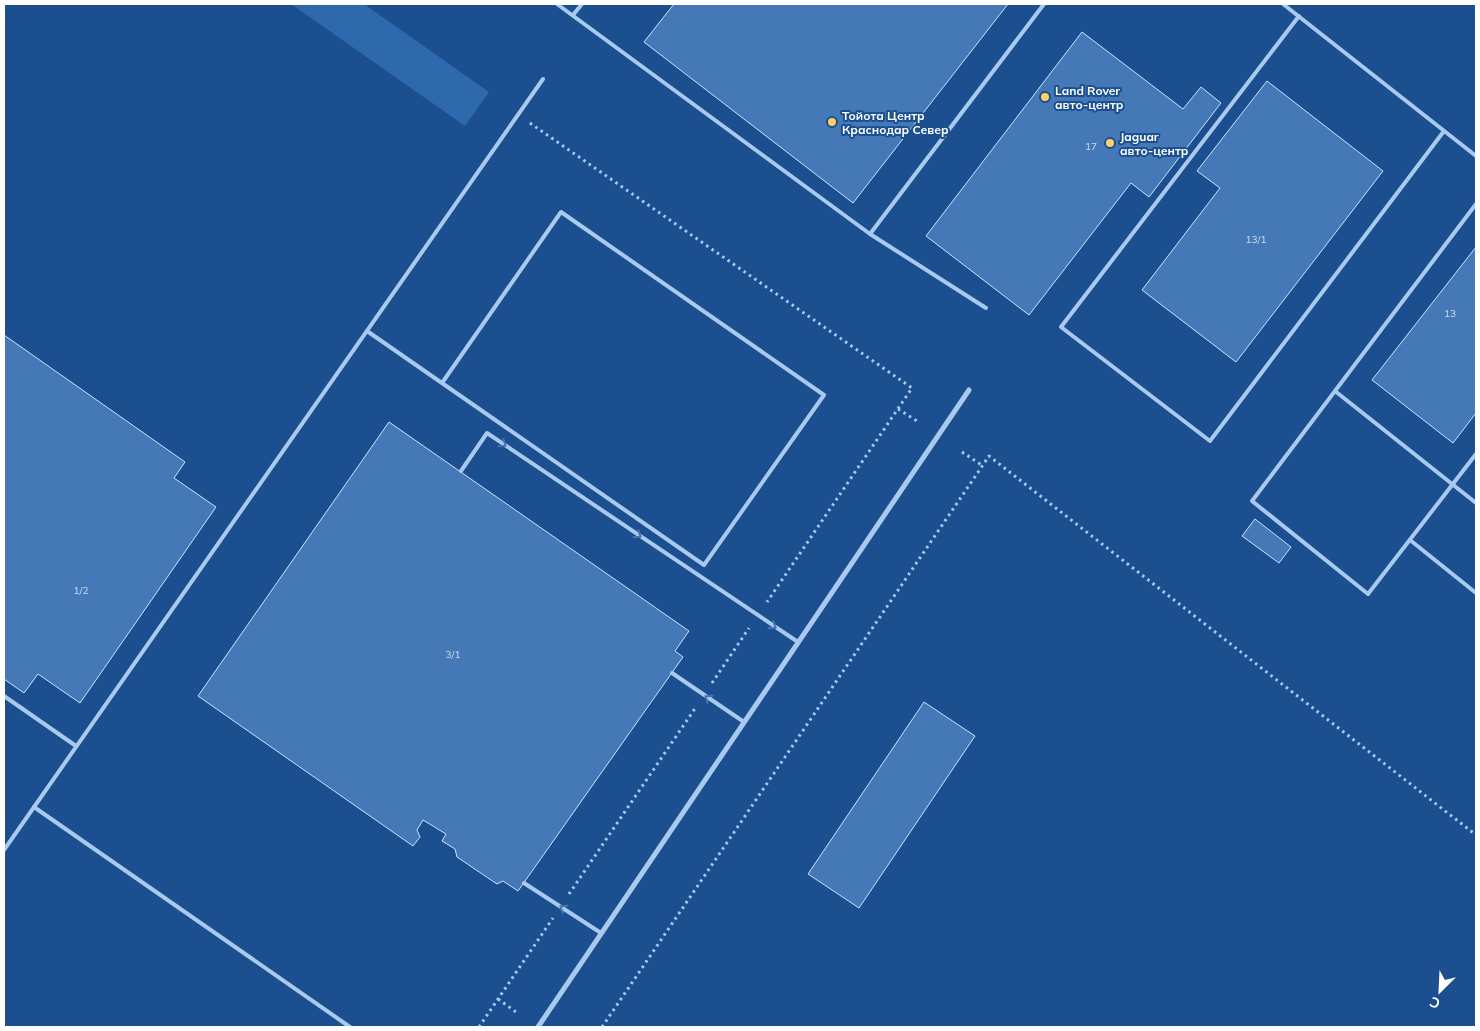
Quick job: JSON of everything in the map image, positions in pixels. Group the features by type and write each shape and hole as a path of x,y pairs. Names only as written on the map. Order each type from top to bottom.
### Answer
{"street":[{"path":"538,1027 969,390"}],"lane":[{"path":"557,4 870,234 986,308"},
{"path":"573,16 582,4"},
{"path":"870,234 1044,4"},
{"path":"1283,4 1476,156"},
{"path":"1299,16 1061,327 1210,441 1444,131"},
{"path":"4,848 544,79"},
{"path":"1476,204 1252,501 1368,594 1476,454"},
{"path":"367,331 704,566 824,395 561,212 442,383"},
{"path":"1335,391 1476,503"},
{"path":"461,471 487,433 798,642"},
{"path":"1410,540 1476,593"},
{"path":"672,673 744,722"},
{"path":"4,696 76,746"},
{"path":"34,806 350,1027"},
{"path":"524,883 601,933"}],"path":[{"path":"479,1027 912,388 519,115"},
{"path":"898,409 917,422"},
{"path":"962,452 983,466"},
{"path":"602,1027 990,456 1476,836"},
{"path":"498,1000 516,1012"}],"shaded area":[{"path":"291,4 364,4 489,92 465,126"}],"building":[{"name":"Тойота Центр Краснодар Север","path":"674,4 1008,4 853,203 644,42"},
{"path":"1082,32 1183,109 1201,87 1221,103 1149,197 1131,183 1029,315 926,236"},
{"path":"1267,81 1383,171 1236,362 1142,290 1220,188 1197,171"},
{"path":"1476,247 1476,413 1453,443 1372,380"},
{"path":"4,335 185,462 174,478 216,507 80,703 38,674 24,693 4,679"},
{"path":"389,422 689,631 675,651 683,657 518,891 503,881 497,884 457,857 455,849 442,841 446,834 423,820 417,830 420,837 413,846 198,696"},
{"path":"1255,519 1291,547 1279,563 1242,536"},
{"path":"924,702 975,736 859,908 808,874"}],"place":[{"name":"Land Rover авто-центр","path":"1045,97"},
{"name":"Тойота Центр Краснодар Север","path":"832,122"},
{"name":"Jaguar авто-центр","path":"1110,143"}]}
